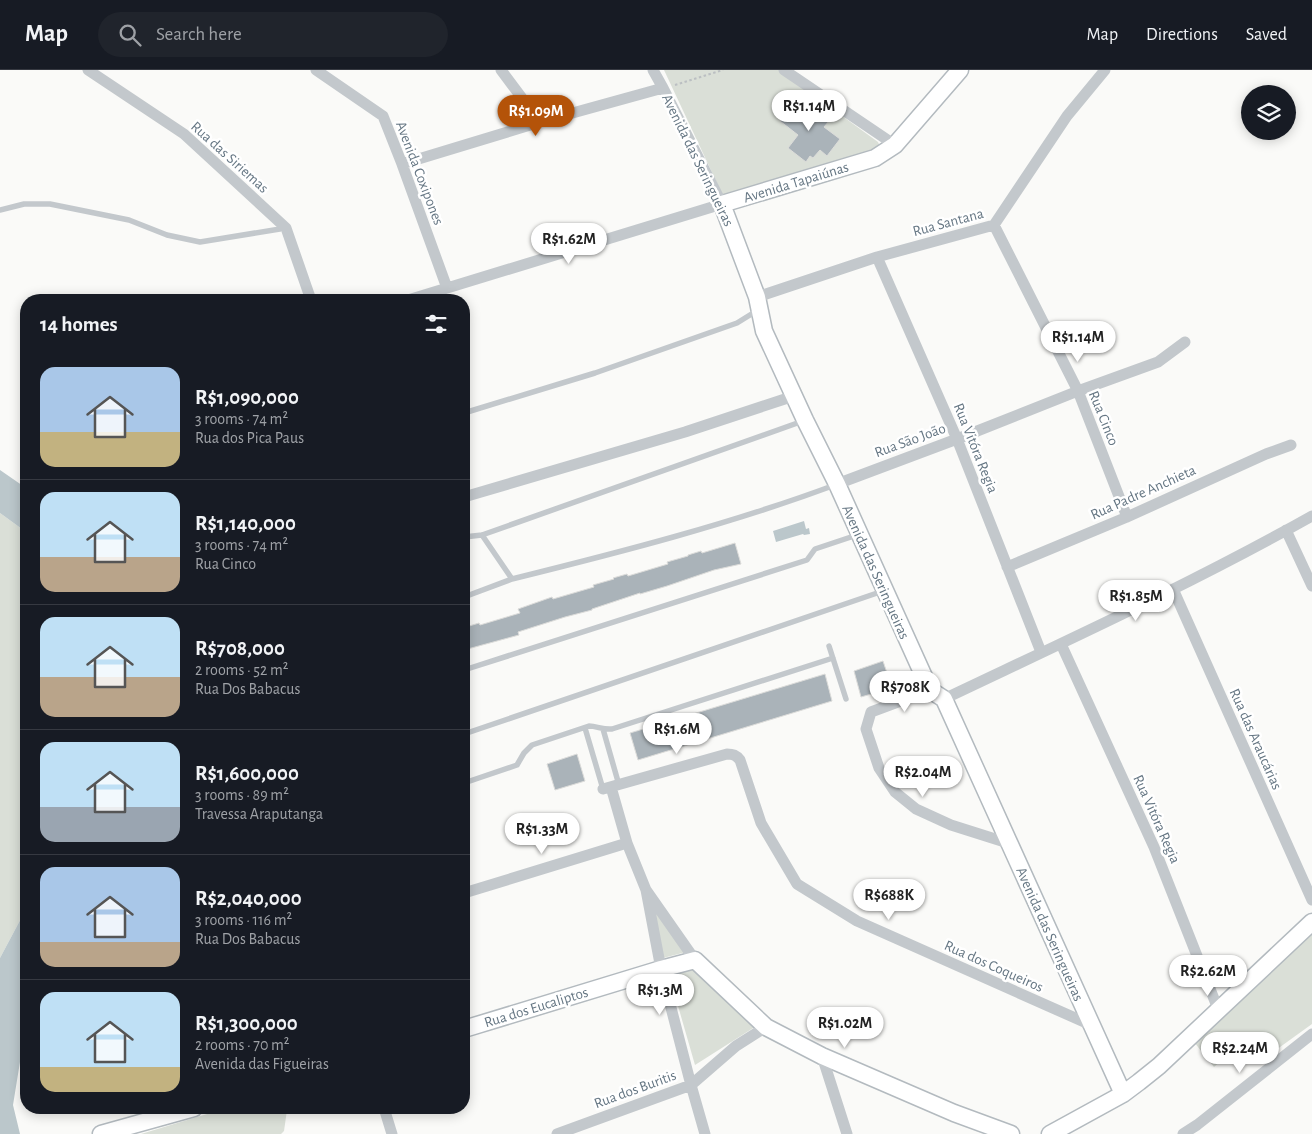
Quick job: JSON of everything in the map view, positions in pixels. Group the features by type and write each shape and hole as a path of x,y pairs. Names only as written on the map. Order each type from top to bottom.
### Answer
{"street":[{"name":"Rua das Siriemas","path":"88,70 184,134 286,228 309,294"},
{"name":"Avenida Coxipones","path":"316,70 383,116 447,288"},
{"path":"501,70 540,122"},
{"name":"Avenida das Seringueiras","path":"653,70 722,204 758,303 764,331 837,484 930,690"},
{"path":"784,70 895,145"},
{"name":"Avenida Tapaiúnas","path":"428,294 875,158 895,145 960,70"},
{"name":"Rua Santana","path":"758,303 877,257 994,225 1067,116 1105,70"},
{"path":"402,164 540,122 663,88"},
{"name":"Rua Cinco","path":"994,225 1078,391 1127,517"},
{"name":"Rua Vitóra Regia","path":"877,257 957,439 1042,652"},
{"name":"Rua São João","path":"837,484 1158,362 1185,342"},
{"path":"470,495 685,432 794,396"},
{"name":"Rua Padre Anchieta","path":"1007,567 1127,517 1266,454 1291,445"},
{"path":"1011,844 951,825 916,809 894,792 879,768 866,729 870,712 930,690 944,699 1173,590 1312,516"},
{"path":"1286,530 1312,586"},
{"name":"Rua das Araucárias","path":"1173,590 1312,900"},
{"name":"Rua Vitóra Regia","path":"1061,644 1154,847 1218,1009"},
{"name":"Avenida das Seringueiras","path":"944,699 1011,844 1122,1094"},
{"name":"Rua dos Coqueiros","path":"611,787 727,754 733,754 740,760 761,823 796,884 857,921 1090,1025"},
{"path":"611,787 627,843 646,890 661,969 705,1134"},
{"path":"470,891 627,843"},
{"path":"646,890 695,960 766,1027 822,1056 1011,1134"},
{"path":"1050,1134 1122,1094 1159,1066 1312,922"},
{"name":"Rua dos Eucaliptos","path":"470,1027 695,960"},
{"name":"Rua dos Buritis","path":"560,1134 691,1085 736,1046 766,1027"},
{"path":"1183,1134 1196,1126 1312,1034"},
{"path":"822,1056 847,1134"},
{"path":"103,1133 172,1114"},
{"path":"386,1114 392,1134"}],"lane":[{"path":"0,210 24,204 50,204 129,220 167,235 200,242 286,228"},
{"path":"470,411 604,370 737,322 758,303"},
{"path":"470,536 482,535 805,420"},
{"path":"470,595 512,579 631,549 784,504 837,484"},
{"path":"470,668 807,560 815,549 859,534"},
{"path":"482,535 512,579"},
{"path":"470,732 884,590"},
{"path":"829,646 846,699"},
{"path":"470,780 517,764 532,745 593,726 612,729 833,658"},
{"path":"585,728 611,787"},
{"path":"603,729 611,787"}],"path":[{"path":"663,88 722,70"}],"shaded area":[{"path":"664,70 779,70 878,142 881,149 724,198"},
{"path":"0,470 20,484 20,528 0,513"},
{"path":"0,513 20,528 20,920 0,958"},
{"path":"804,521 806,529 809,528 810,534 803,534 776,542 773,531"},
{"path":"652,905 686,952 663,958"},
{"path":"20,920 20,1062 13,1105 20,1134 0,1134 0,958"},
{"path":"1312,934 1312,1024 1269,1055 1253,1033 1214,1067 1194,1042"},
{"path":"694,964 758,1025 695,1065 668,971"},
{"path":"207,1114 286,1114 284,1131 281,1134 141,1134"}],"building":[{"path":"801,101 829,121 824,127 840,139 827,156 820,150 813,158 810,156 806,162 788,148 798,135 780,121 793,105 796,107"},
{"path":"735,543 741,564 714,570 640,593 592,610 518,632 519,635 470,648 470,626 479,623 480,625 520,613 518,609 552,597 553,599 594,587 593,585 613,578 627,574 628,576 668,564 667,562 701,551 702,553"},
{"path":"883,661 892,688 861,697 854,671"},
{"path":"825,674 832,701 638,760 630,733"},
{"path":"577,754 585,781 555,790 547,764"}]}
